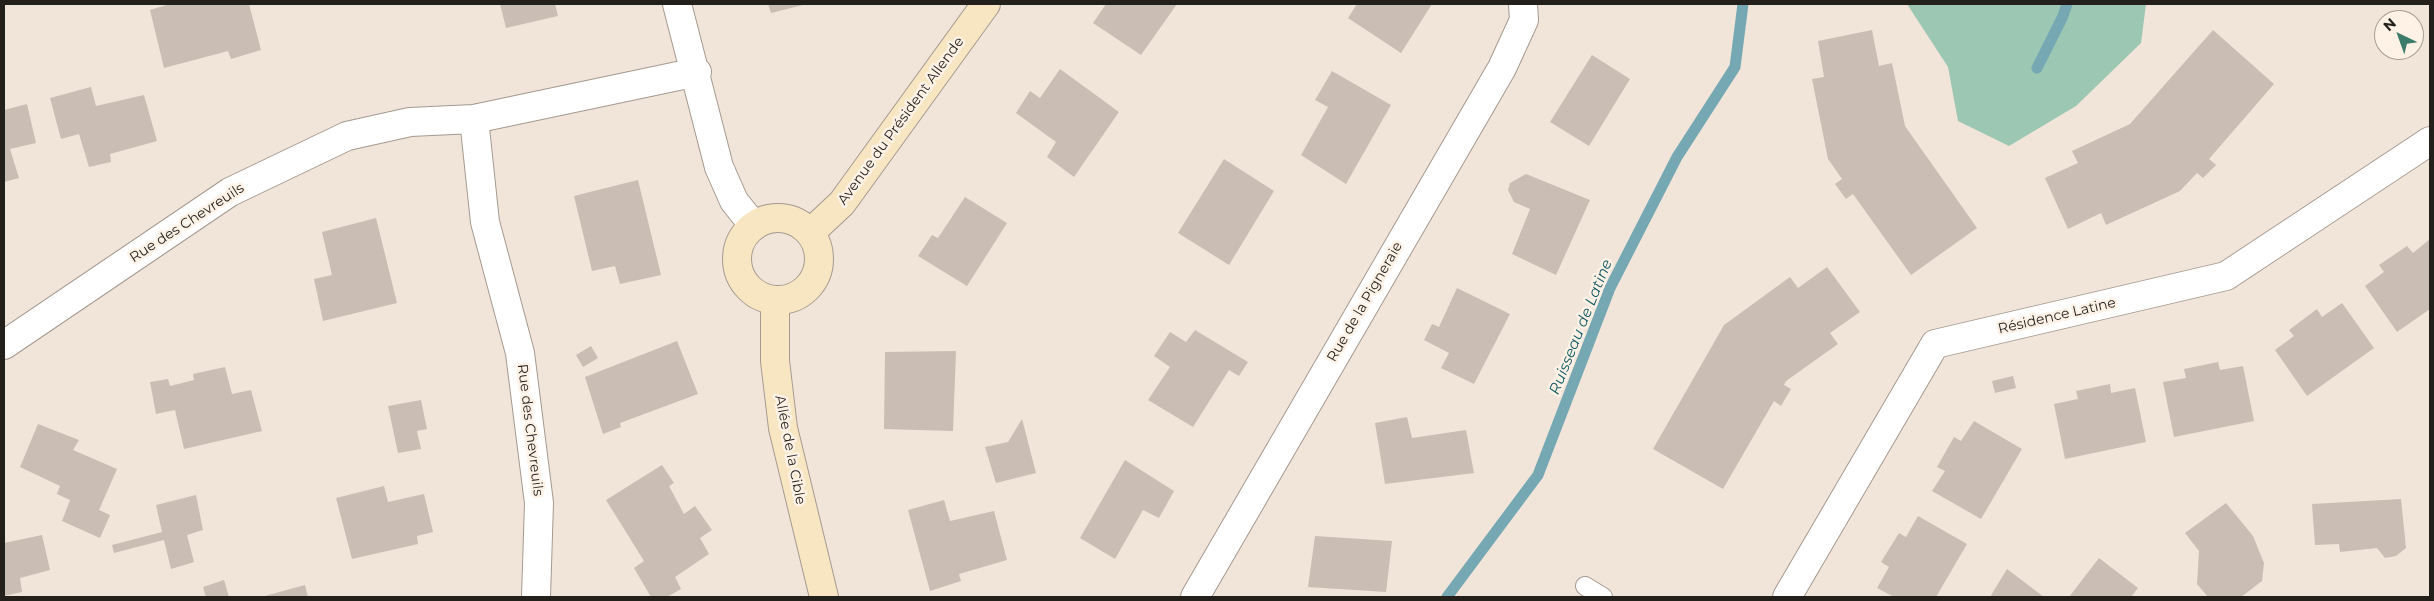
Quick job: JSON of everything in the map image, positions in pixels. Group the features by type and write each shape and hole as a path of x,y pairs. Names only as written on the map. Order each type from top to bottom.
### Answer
{"street":[{"path":"678,4 697,72 719,167 734,201 754,226"},
{"name":"Avenue du Président Allende","path":"810,233 842,203 986,4"},
{"name":"Rue de la Pigneraie","path":"1195,597 1502,68 1524,20 1524,4"},
{"name":"Rue des Chevreuils","path":"4,345 230,192 347,136 410,122 474,118 697,72"},
{"name":"Rue des Chevreuils","path":"474,118 485,222 521,362 539,502 536,597"},
{"name":"Résidence Latine","path":"1786,597 1935,344 2226,276 2430,141"},
{"path":"777,218 789,220 800,225 810,233 817,245 818,271 811,283 801,293 789,299 775,300 763,297 752,291 744,282 739,271 737,258 745,235 754,226 765,220 777,218"},
{"name":"Allée de la Cible","path":"775,300 774,361 783,428 824,597"}],"lane":[{"path":"1585,586 1603,597"}],"green space":[{"path":"1907,4 2146,4 2141,43 2076,106 2009,146 1958,121 1948,67"}],"building":[{"path":"170,4 249,4 261,50 231,59 228,51 164,68 150,10"},
{"path":"500,4 555,4 558,16 506,28"},
{"path":"768,4 807,4 771,13"},
{"path":"1106,4 1177,4 1141,55 1093,23"},
{"path":"1357,4 1432,4 1401,53 1348,18"},
{"path":"1872,30 1879,66 1892,63 1905,126 1977,228 1911,275 1853,194 1846,199 1835,184 1842,179 1828,159 1812,79 1824,77 1818,41"},
{"path":"2213,30 2274,84 2209,159 2216,165 2203,178 2197,173 2180,191 2106,225 2101,213 2068,229 2045,178 2078,163 2072,151 2130,124"},
{"path":"1592,55 1630,79 1589,146 1550,122"},
{"path":"1060,69 1119,112 1074,177 1047,157 1056,142 1016,113 1030,91 1040,98"},
{"path":"1332,71 1391,105 1346,184 1301,155 1328,107 1315,100"},
{"path":"91,87 96,106 144,95 157,141 110,154 111,162 89,167 79,134 61,139 50,98"},
{"path":"27,104 36,143 10,149 19,178 4,182 4,110"},
{"path":"1224,159 1274,191 1229,265 1178,233"},
{"path":"1526,174 1590,200 1556,275 1512,254 1530,209 1514,202 1508,190 1510,183"},
{"path":"638,180 661,275 620,284 615,266 592,271 574,196"},
{"path":"965,197 1007,223 967,286 918,256 932,235 938,238"},
{"path":"376,218 397,303 323,321 314,279 332,275 322,232"},
{"path":"2430,239 2430,309 2397,332 2365,286 2384,272 2379,265 2407,246 2413,253"},
{"path":"1827,267 1860,312 1830,333 1838,344 1786,381 1784,385 1791,389 1781,406 1774,401 1723,489 1653,449 1724,325 1790,277 1798,288"},
{"path":"1457,288 1510,314 1474,384 1441,368 1449,353 1424,340 1432,324 1439,327"},
{"path":"2342,303 2374,348 2307,396 2275,350 2294,336 2289,330 2317,309 2322,317"},
{"path":"1195,330 1248,362 1239,376 1229,370 1193,427 1148,400 1170,367 1154,356 1170,332 1186,342"},
{"path":"677,341 698,394 620,423 621,427 603,434 585,377"},
{"path":"591,346 598,358 583,367 576,355"},
{"path":"956,351 953,431 884,429 885,352"},
{"path":"2218,362 2220,370 2243,366 2254,421 2174,437 2163,382 2186,378 2184,369"},
{"path":"225,367 232,394 251,390 262,431 184,449 175,410 156,414 150,382 168,379 170,386 194,380 193,374"},
{"path":"2013,376 2016,388 1995,393 1992,381"},
{"path":"2110,384 2111,393 2135,388 2146,442 2065,459 2054,404 2078,399 2076,391"},
{"path":"421,400 427,429 417,431 421,449 398,453 388,406"},
{"path":"1407,417 1412,438 1466,430 1474,473 1385,484 1375,423"},
{"path":"1022,419 1036,473 996,483 985,447 1008,442"},
{"path":"1974,421 2022,449 1981,519 1932,491 1945,471 1937,467 1954,437 1961,441"},
{"path":"38,424 79,440 73,450 117,469 99,510 110,515 100,538 62,521 70,500 57,494 60,486 20,467"},
{"path":"1125,460 1174,491 1159,518 1143,510 1115,559 1080,538"},
{"path":"662,465 674,483 669,486 684,514 695,506 712,530 700,538 709,554 675,577 681,589 667,597 651,597 634,568 644,561 606,500"},
{"path":"384,486 388,502 424,494 433,532 417,536 418,544 352,559 336,498"},
{"path":"196,495 203,530 187,535 194,562 171,569 164,540 114,553 112,545 162,532 156,505"},
{"path":"2401,499 2406,548 2396,556 2385,558 2377,548 2340,552 2339,544 2315,545 2312,504"},
{"path":"944,500 950,521 994,511 1007,560 959,574 961,581 930,591 908,510"},
{"path":"2226,503 2253,536 2264,563 2262,581 2241,597 2208,597 2197,584 2199,551 2185,533"},
{"path":"1918,516 1967,544 1936,597 1894,597 1877,588 1889,567 1881,562 1899,533 1906,537"},
{"path":"42,535 50,570 20,578 22,592 4,596 4,543"},
{"path":"1315,536 1392,541 1386,592 1308,587"},
{"path":"2099,558 2138,588 2131,597 2069,597"},
{"path":"2007,569 2044,597 1990,597"},
{"path":"224,580 229,597 206,597 203,587"},
{"path":"305,585 308,597 261,597"}],"waterway":[{"name":"Ruisseau de Latine","path":"1447,597 1538,475 1610,288 1677,157 1735,67 1743,4"},
{"path":"2037,68 2067,4"}]}
